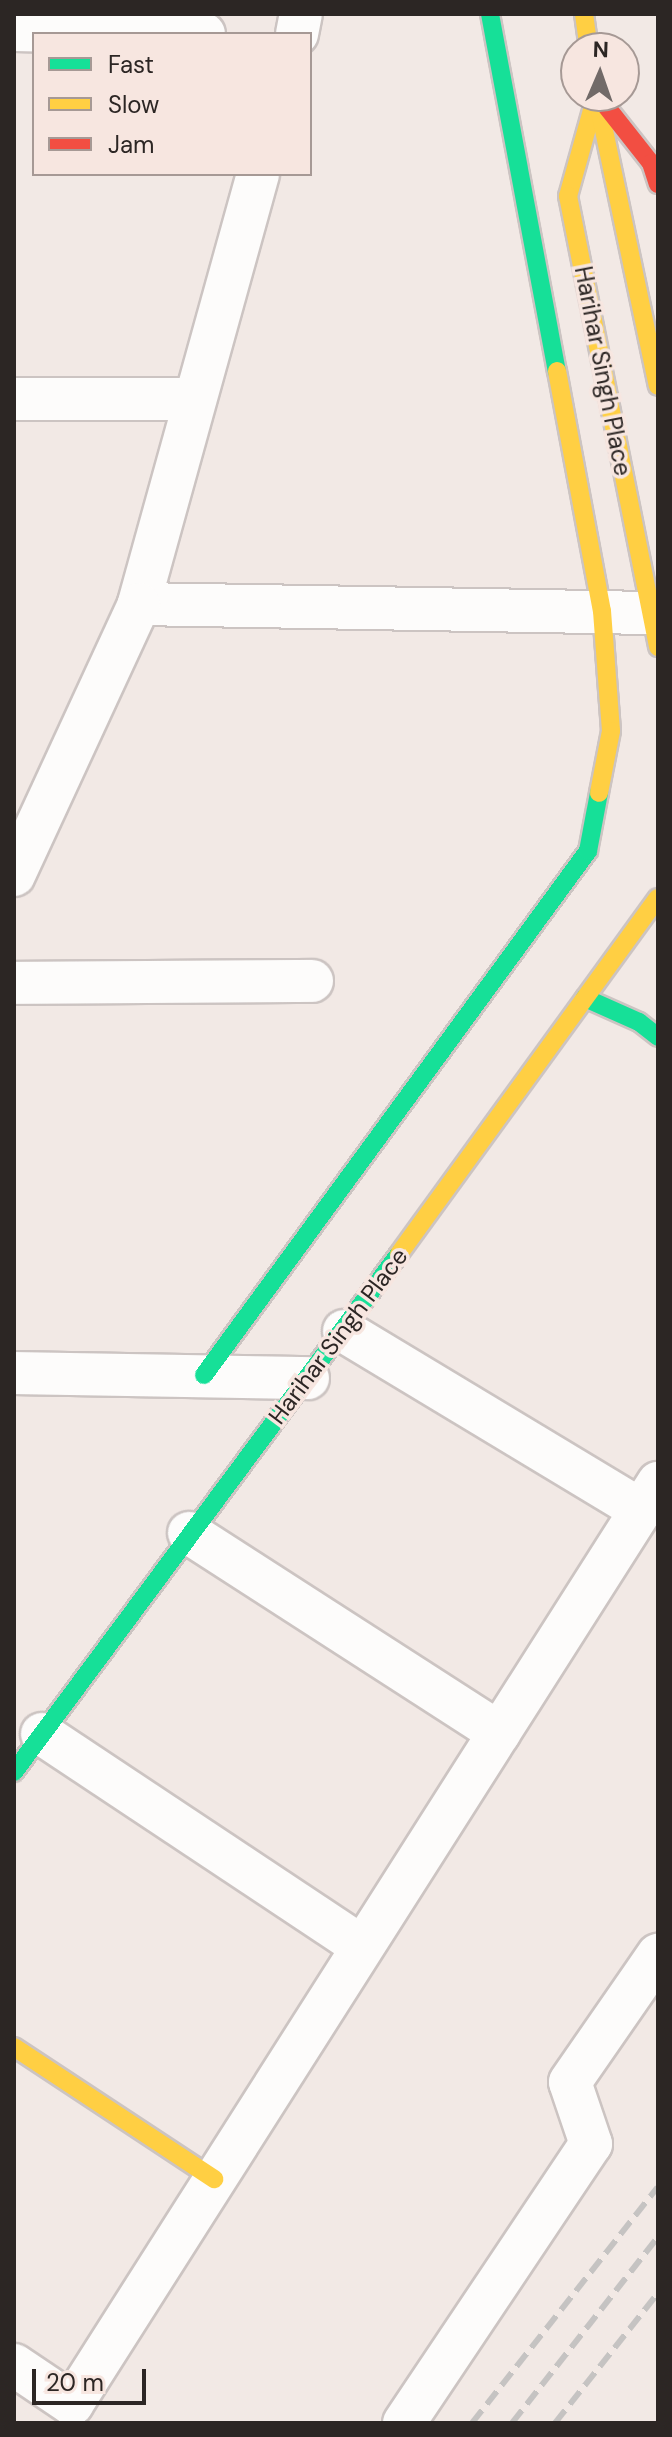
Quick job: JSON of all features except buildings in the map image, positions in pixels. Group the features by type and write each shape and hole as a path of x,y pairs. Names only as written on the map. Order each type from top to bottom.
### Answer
{"street":[{"path":"204,1375 588,851 611,731 602,611 490,14"},
{"path":"14,30 109,32"},
{"name":"Harihar Singh Place","path":"592,112 568,196 655,630"},
{"path":"600,112 658,386"},
{"path":"610,112 651,163 658,184"},
{"path":"14,875 139,604 257,176"},
{"path":"14,399 195,399"},
{"path":"139,604 602,611 655,630"},
{"name":"Harihar Singh Place","path":"14,1772 189,1533 344,1331 658,898"},
{"path":"14,983 312,981"},
{"path":"585,998 639,1022 658,1037"},
{"path":"14,2365 72,2404 649,1497 344,1331"},
{"path":"14,1373 308,1378"},
{"path":"189,1533 499,1733"},
{"path":"42,1734 362,1947"},
{"path":"404,2423 591,2144 570,2082 658,1955"},
{"path":"14,2047 214,2179"}],"railway":[{"path":"472,2423 658,2187"},
{"path":"512,2423 658,2237"},
{"path":"555,2423 658,2293"}],"traffic: fast":[{"path":"490,14 557,371"},
{"path":"204,1375 588,851 599,793"},
{"path":"585,998 639,1022 658,1037"},
{"path":"14,1772 399,1254"}],"traffic: slow":[{"path":"584,14 587,32"},
{"path":"592,112 568,196 658,647"},
{"path":"600,112 658,386"},
{"path":"557,371 602,611 611,731 599,793"},
{"path":"399,1254 658,898"},
{"path":"14,2047 214,2179"}],"traffic: jam":[{"path":"611,112 651,163 658,184"}]}
